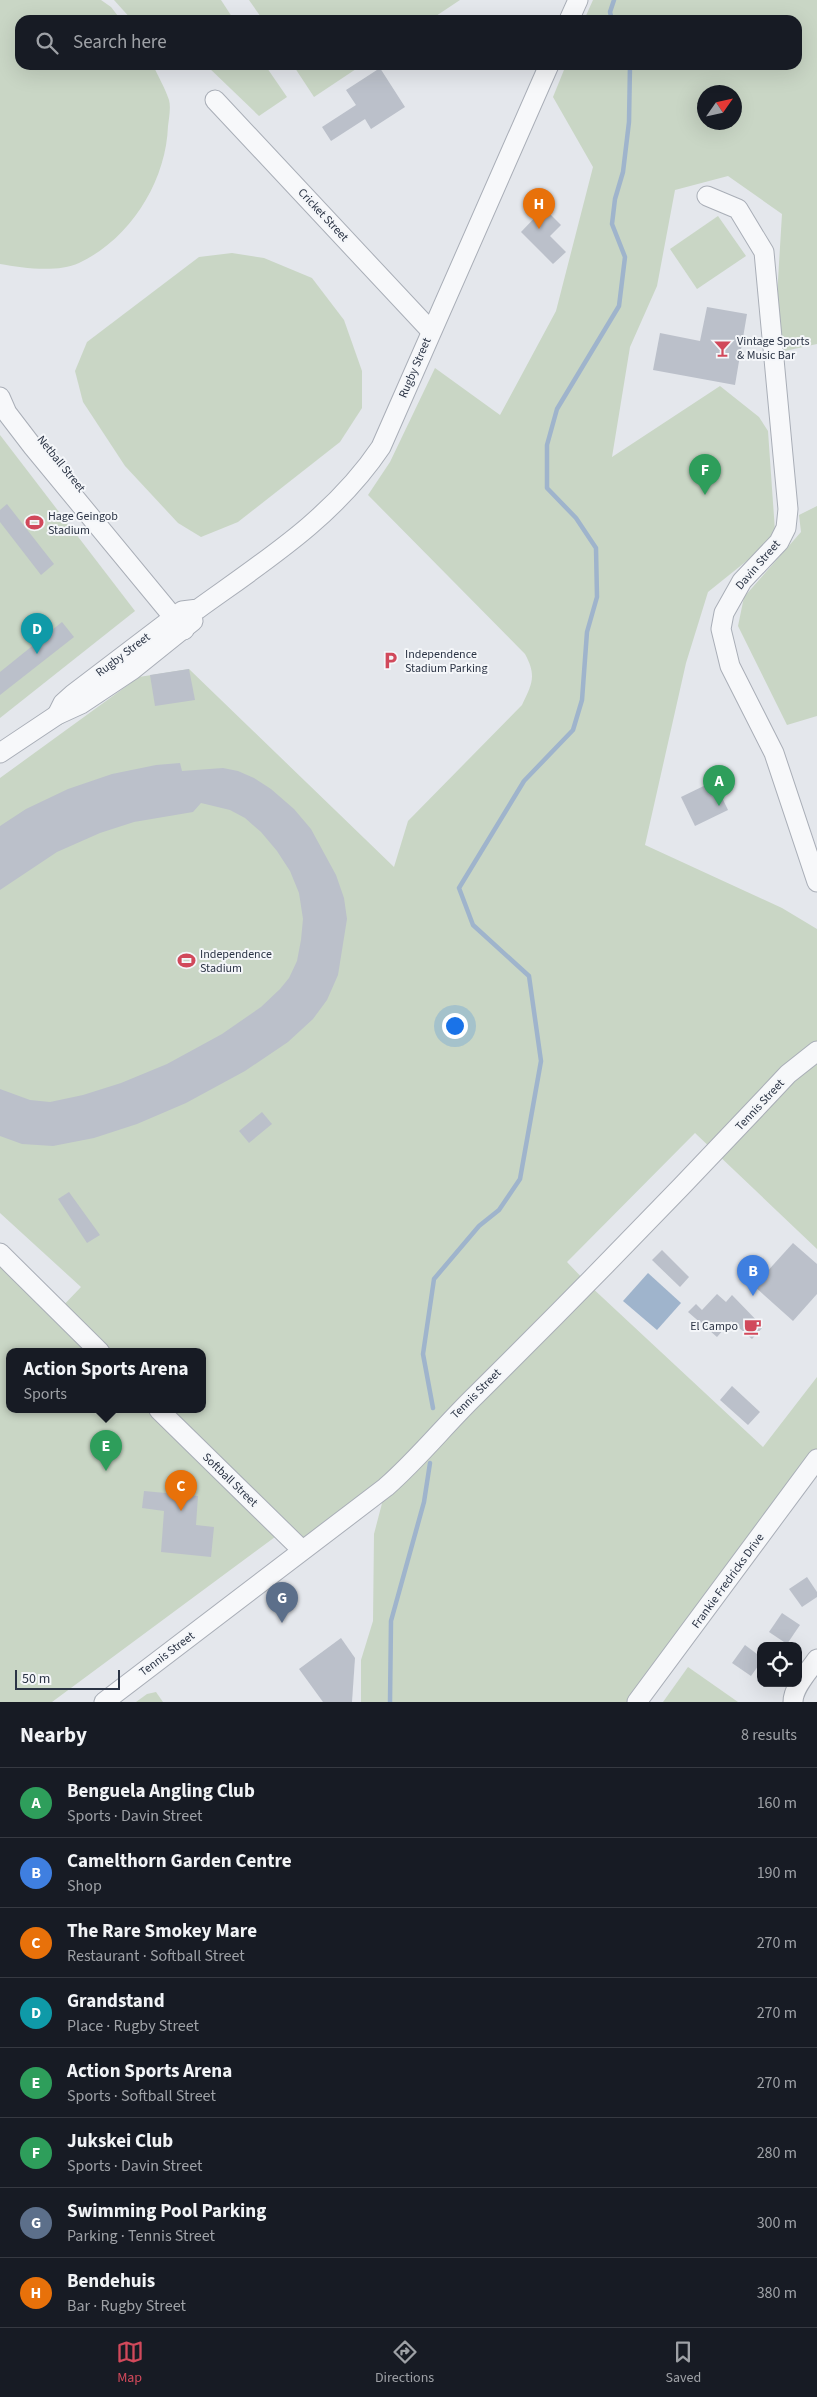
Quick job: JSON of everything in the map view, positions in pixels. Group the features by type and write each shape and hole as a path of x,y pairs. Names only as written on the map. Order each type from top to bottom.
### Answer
{"street":[{"path":"571,15 578,0"},
{"name":"Rugby Street","path":"0,753 57,715 82,704 132,670 186,618 286,546 329,509 362,474 381,447 547,70"},
{"name":"Cricket Street","path":"216,100 431,331"},
{"name":"Davin Street","path":"707,196 738,209 764,252 788,509 786,528 779,542 742,581 732,595 722,621 722,638 730,666 774,753 817,882"},
{"name":"Netball Street","path":"1,399 18,410 186,618"},
{"name":"Tennis Street","path":"104,1702 386,1487 409,1467 452,1418 588,1284 788,1074 817,1051"},
{"path":"0,1253 96,1348"},
{"name":"Softball Street","path":"162,1413 302,1550"},
{"name":"Frankie Fredricks Drive","path":"637,1702 817,1459"},
{"path":"793,1702 793,1697 817,1659"}],"green space":[{"path":"0,0 101,0 111,7 117,15 15,15 15,70 155,70 170,106 166,147 160,168 152,188 129,224 97,253 79,263 61,268 40,269 0,264"},
{"path":"114,0 221,0 231,15 128,15"},
{"path":"249,0 460,0 438,15 260,15"},
{"path":"593,0 817,0 817,344 780,352 776,313 782,214 728,176 675,190 657,286 630,347 612,457 720,386 759,417 768,431 775,531 769,543 708,592 686,663 645,845 782,908 817,929 817,1249 695,1133 567,1262 588,1284 763,1447 817,1377 817,1457 634,1702 361,1702 361,1660 373,1621 374,1534 386,1488 302,1550 162,1413 206,1413 206,1348 96,1348 58,1311 81,1287 0,1213 0,778 139,677 189,669 394,867 408,821 522,705 531,685 532,674 525,654 368,495 390,462 435,368 500,415 556,311 593,167 553,97 564,70 802,70 802,15 586,15"},
{"path":"211,70 268,70 287,97 259,116"},
{"path":"296,70 354,70 314,97"},
{"path":"718,216 746,256 697,289 670,249"},
{"path":"232,253 264,258 312,278 344,320 362,371 362,408 340,442 238,522 201,537 178,523 125,466 83,402 75,371 87,342 199,257"},
{"name":"Hage Geingob Stadium","path":"0,435 135,611 0,718"},
{"path":"817,506 817,716 787,725 738,626 744,597 801,532 799,515"},
{"path":"0,1262 90,1348 6,1348 6,1413 156,1413 275,1537 52,1702 0,1702"},
{"path":"688,1667 738,1702 663,1702"},
{"path":"156,1692 163,1702 136,1702 147,1694"}],"water":[{"path":"648,1273 681,1303 657,1330 623,1301"}],"building":[{"path":"377,70 381,70 405,107 371,129 365,119 331,141 322,127 356,105 346,90"},
{"path":"544,208 561,225 550,236 566,252 553,264 521,232"},
{"path":"707,307 747,314 735,385 653,370 660,333 700,341"},
{"path":"7,504 54,564 41,575 0,522 0,510"},
{"path":"62,622 74,637 0,695 0,672"},
{"path":"189,669 195,700 155,706 150,675"},
{"path":"180,763 182,771 223,768 238,771 254,778 271,789 294,809 311,829 336,875 344,898 347,919 338,975 327,1000 313,1019 288,1042 245,1071 186,1103 137,1124 94,1138 53,1146 22,1144 0,1136 0,1089 30,1100 50,1102 83,1095 121,1083 167,1064 222,1034 261,1007 289,978 297,961 301,940 303,919 299,893 290,871 277,851 261,832 245,818 230,810 201,803 193,812 134,822 100,833 57,852 0,890 0,826 26,809 68,789 112,774 156,765"},
{"path":"714,781 728,810 695,826 681,797"},
{"path":"262,1112 272,1124 249,1143 239,1131"},
{"path":"69,1192 100,1235 87,1243 58,1199"},
{"path":"793,1243 817,1264 817,1294 793,1321 754,1286"},
{"path":"662,1250 689,1277 680,1287 652,1260"},
{"path":"717,1294 726,1302 732,1295 763,1327 752,1339 731,1321 717,1337 688,1312 696,1304 702,1310"},
{"path":"732,1386 760,1412 748,1425 720,1400"},
{"path":"144,1491 198,1496 196,1525 214,1527 211,1557 161,1552 164,1511 142,1508"},
{"path":"807,1577 817,1592 817,1597 802,1607 789,1589"},
{"path":"782,1613 800,1625 788,1642 784,1642 769,1632"},
{"path":"341,1638 355,1658 352,1702 323,1702 299,1669"},
{"path":"745,1645 757,1654 757,1668 751,1676 732,1663"}],"waterway":[{"path":"611,15 614,0"},
{"path":"433,1408 423,1354 434,1279 479,1226 499,1210 520,1179 541,1061 529,976 473,925 459,888 524,781 573,730 582,700 587,632 597,597 596,548 576,518 547,488 547,445 557,409 619,306 625,257 612,224 615,199 623,172 629,122 630,70"},
{"path":"390,1702 391,1621 424,1502 430,1463"}],"place":[{"name":"Bendehuis","path":"539,229"},
{"name":"Vintage Sports & Music Bar","path":"723,348"},
{"name":"Jukskei Club","path":"705,495"},
{"name":"Hage Geingob Stadium","path":"34,523"},
{"name":"Grandstand","path":"37,654"},
{"name":"Independence Stadium Parking","path":"391,661"},
{"name":"Benguela Angling Club","path":"719,806"},
{"name":"Independence Stadium","path":"186,961"},
{"name":"Camelthorn Garden Centre","path":"753,1296"},
{"name":"El Campo","path":"752,1326"},
{"name":"Action Sports Arena","path":"106,1471"},
{"name":"The Rare Smokey Mare","path":"181,1511"},
{"name":"Swimming Pool Parking","path":"282,1623"}]}
